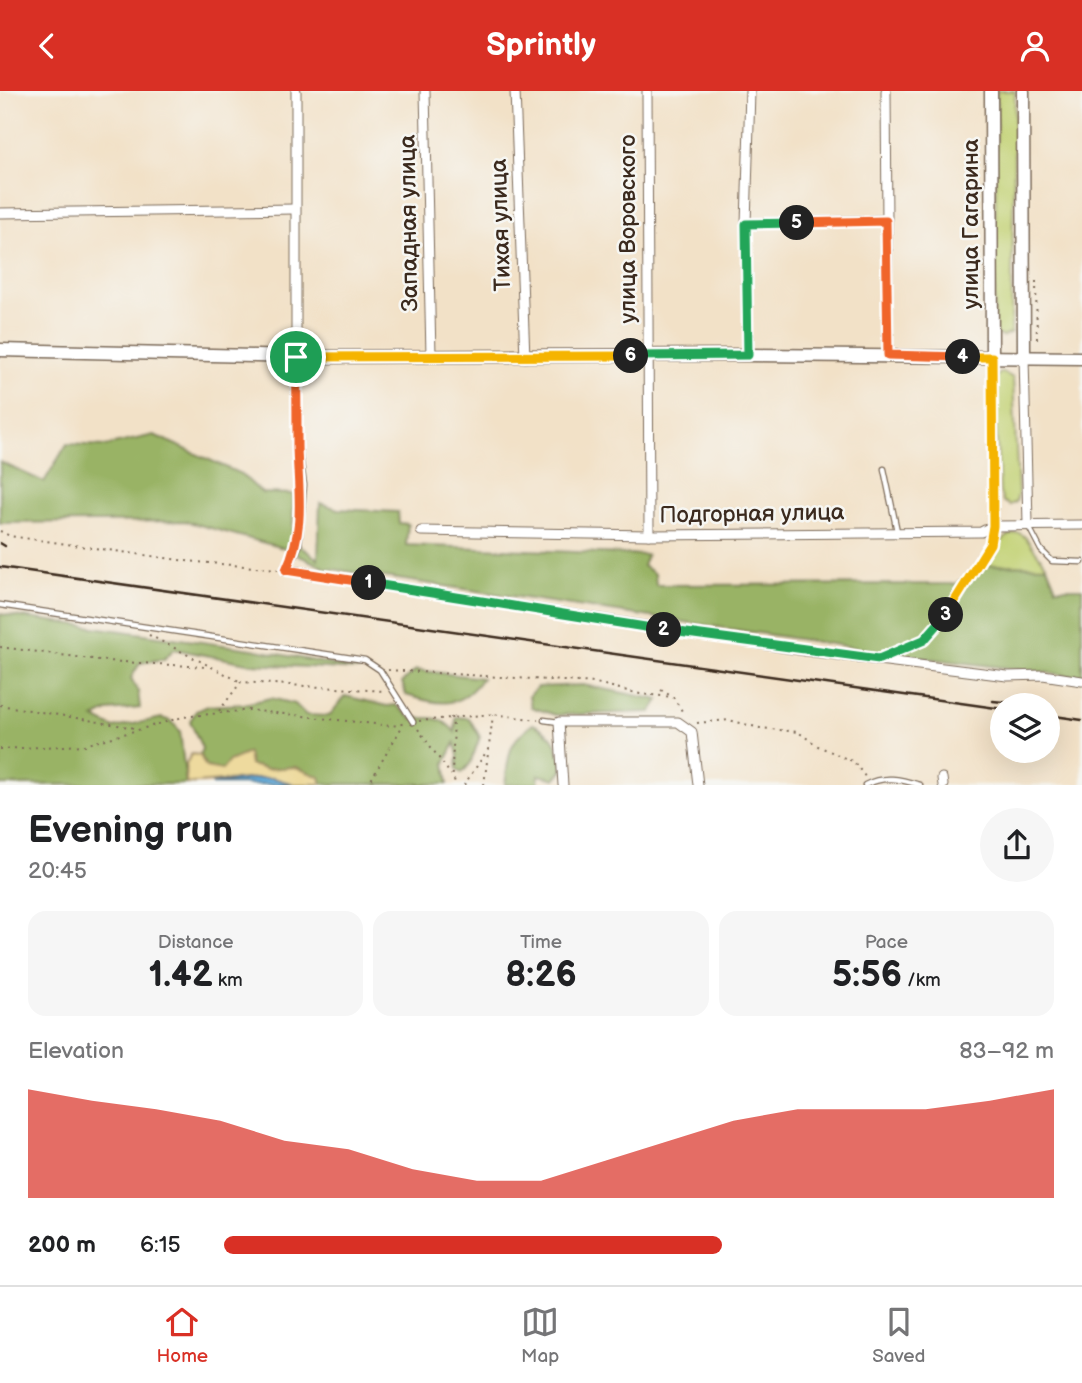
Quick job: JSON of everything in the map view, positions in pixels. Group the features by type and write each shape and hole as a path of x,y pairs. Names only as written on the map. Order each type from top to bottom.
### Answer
{"street":[{"path":"296,91 297,448 302,485 297,546 286,570 684,633 1007,676 1042,675 1082,681"},
{"name":"Западная улица","path":"425,91 431,355"},
{"name":"Тихая улица","path":"515,91 525,358"},
{"name":"улица Воровского","path":"647,91 649,535"},
{"path":"748,355 746,224 750,91"},
{"path":"886,91 888,355"},
{"name":"улица Гагарина","path":"991,91 993,526"},
{"path":"1023,91 1028,524"},
{"path":"0,213 295,209"},
{"path":"746,224 886,221"},
{"path":"0,350 296,357 888,355 1082,358"},
{"name":"Подгорная улица","path":"421,531 649,535 981,532 993,526 1082,525"},
{"path":"563,785 559,722 678,722 692,732 698,785"}],"lane":[{"path":"884,468 898,532"},
{"path":"1028,524 1041,550 1052,561 1082,562"},
{"path":"879,659 924,640 936,628 990,544 993,526"},
{"path":"0,605 365,660 380,670 413,722"},
{"path":"544,720 559,722"},
{"path":"867,784 890,778 920,785"}],"path":[{"path":"0,531 10,536 186,561 286,570"},
{"path":"149,635 206,667 242,682 392,692"},
{"path":"0,647 107,661 206,667"},
{"path":"380,670 596,683 640,694 673,697"},
{"path":"218,712 242,682"},
{"path":"661,690 673,697 689,724 729,720 760,728 799,732 818,746 854,762 867,784"},
{"path":"0,705 93,718 136,728"},
{"path":"0,749 85,745 136,728 218,712 249,710 392,726 493,714 544,720"},
{"path":"484,785 493,714"},
{"path":"451,717 456,732 452,776"},
{"path":"413,722 456,785"},
{"path":"368,785 404,724"},
{"path":"464,785 490,748"}],"green space":[{"path":"997,91 1015,91 1011,333 1002,337 994,333"},
{"path":"1002,372 1013,378 1018,494 1016,502 1010,505 1003,501 1000,493 993,379"},
{"path":"154,435 241,474 262,493 293,494 293,541 318,559 320,503 338,509 398,512 399,523 408,524 406,545 647,555 643,566 655,574 656,585 955,584 984,565 1047,566 1056,588 1082,588 1082,677 924,658 325,568 283,548 185,521 0,523 0,462 44,482 67,444 105,446"},
{"path":"1019,533 1047,566 984,565 1007,536"},
{"path":"0,614 252,649 361,670 252,664 174,649 164,659 140,663 131,678 138,691 140,708 108,711 94,718 114,728 162,718 171,721 180,731 186,784 0,785"},
{"path":"416,670 482,678 466,696 457,700 429,701 406,695 402,682"},
{"path":"583,685 659,700 651,712 555,715 531,707 529,696 537,687"},
{"path":"345,696 387,706 396,705 412,719 436,719 455,732 456,717 469,718 480,737 470,764 462,773 457,770 455,743 445,763 448,784 322,784 319,777 295,767 266,769 250,765 247,753 222,770 206,767 200,755 202,748 190,721 196,711 208,706 244,704 271,698 295,704 306,715 329,716"},
{"path":"533,724 547,732 555,742 563,770 555,779 539,775 538,784 505,785 514,743 524,730"}],"sand":[{"path":"248,753 250,765 266,769 295,767 320,777 322,784 293,784 273,778 258,778 186,784 186,764 191,754 200,755 206,767 222,770 229,761"}],"water":[{"path":"273,778 293,784 211,784"}],"railway":[{"path":"0,543 5,546"},
{"path":"0,567 990,707"},
{"path":"1060,717 1082,720"}],"route":[{"path":"886,221 888,355 992,357 993,526 990,544 936,628 924,640 879,659 670,631 286,570 297,546 302,485 297,448 296,357 748,355 746,224 886,221"}]}
